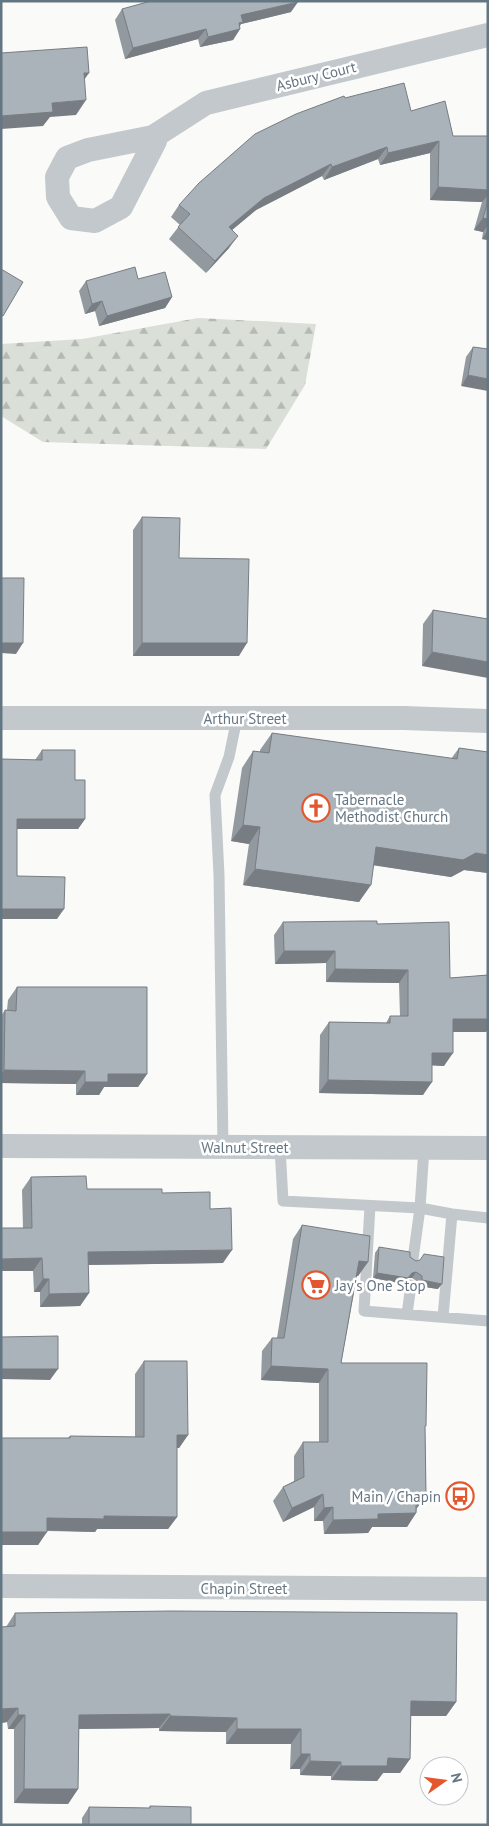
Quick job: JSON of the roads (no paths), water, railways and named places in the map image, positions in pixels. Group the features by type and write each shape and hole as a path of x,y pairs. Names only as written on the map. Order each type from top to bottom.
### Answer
{"street":[{"name":"Asbury Court","path":"153,137 206,102 488,35"},
{"name":"Arthur Street","path":"1,718 404,718 488,721"},
{"name":"Walnut Street","path":"1,1146 488,1148"},
{"name":"Chapin Street","path":"1,1586 488,1589"}],"lane":[{"path":"223,1147 219,875 215,795 229,756 237,718"},
{"path":"280,1147 283,1201 420,1208 488,1218"},
{"path":"413,1259 420,1208 424,1148"},
{"path":"370,1206 364,1310 488,1321"},
{"path":"443,1317 452,1214"},
{"path":"407,1314 411,1285"}],"place":[{"name":"Tabernacle Methodist Church","path":"316,808"},
{"name":"Jay's One Stop","path":"316,1285"},
{"name":"Main / Chapin","path":"460,1496"}]}
